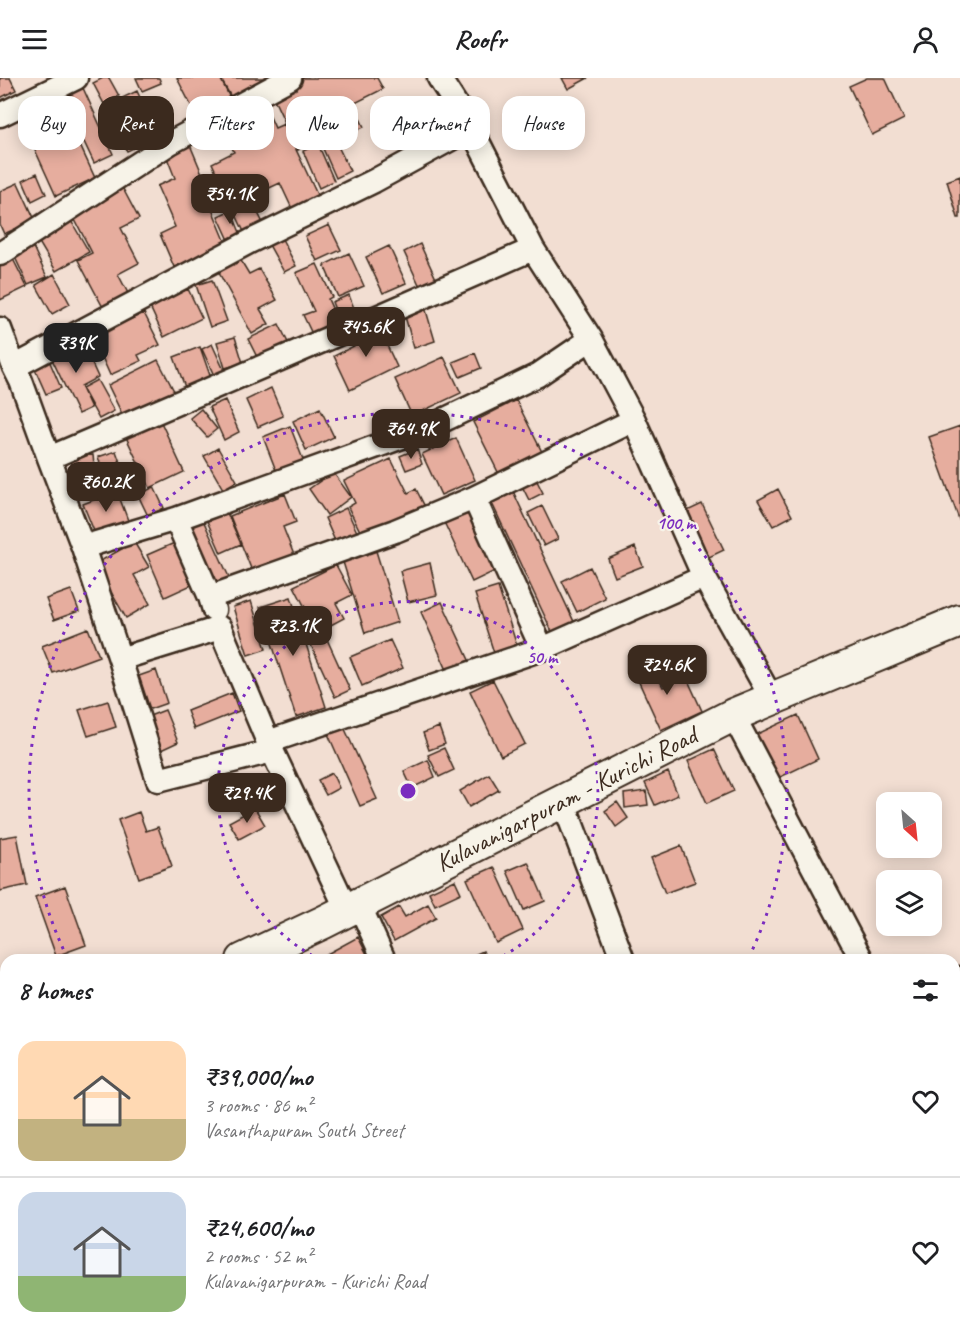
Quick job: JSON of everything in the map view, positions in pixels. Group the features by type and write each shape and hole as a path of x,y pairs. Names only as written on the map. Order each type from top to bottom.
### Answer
{"main road":[{"name":"Kulavanigarpuram - Kurichi Road","path":"255,954 733,715 960,621"}],"street":[{"path":"0,115 76,78"},
{"path":"0,255 170,143 290,78"},
{"path":"439,78 451,96"},
{"path":"14,367 251,241 374,181 431,150"},
{"path":"482,150 533,249 591,339 634,420 704,577 772,699"},
{"path":"49,458 533,249"},
{"path":"0,329 83,547 158,780 270,747 543,649 704,577"},
{"path":"83,547 176,519 427,428 538,375 591,339"},
{"path":"210,597 395,531 474,498 634,420"},
{"path":"474,498 543,649"},
{"path":"176,519 270,747 353,907 380,954"},
{"path":"120,659 220,628"},
{"path":"733,715 859,954"},
{"path":"563,801 620,954"}],"building":[{"path":"0,78 10,78 16,90 0,98"},
{"path":"109,78 119,96 100,96 93,83"},
{"path":"136,78 159,78 161,83 142,91"},
{"path":"177,78 220,78 229,96 186,96"},
{"path":"227,78 277,78 245,96 231,96 222,81"},
{"path":"302,78 377,78 383,89 358,102 358,96 286,96 286,125 271,93"},
{"path":"562,78 588,78 568,89"},
{"path":"867,78 885,78 904,119 872,135 849,86"},
{"path":"83,88 98,121 98,150 111,150 113,154 94,163 86,146 86,96 65,96"},
{"path":"137,91 139,96 126,96"},
{"path":"358,114 364,127 358,130"},
{"path":"284,124 286,150 296,150 321,203 295,215 280,183 250,197 264,225 245,234 212,163 234,152 233,150 274,150 274,126 275,128"},
{"path":"186,141 186,150 192,150 216,207 212,209 227,245 174,267 160,234 175,227 157,186 175,178 164,150 174,150 174,146"},
{"path":"35,150 82,150 95,178 56,196"},
{"path":"321,150 334,181 319,188 303,151"},
{"path":"324,150 340,150 350,171 336,178"},
{"path":"37,173 46,194 32,201 23,180"},
{"path":"960,176 960,218 958,218 947,181"},
{"path":"18,183 35,220 4,234 0,225 0,191"},
{"path":"121,185 139,219 121,228 139,263 118,274 131,299 106,313 78,260 92,253 71,212"},
{"path":"231,210 241,235 229,240 218,216"},
{"path":"70,219 89,252 56,271 37,239"},
{"path":"329,225 341,250 317,261 305,236"},
{"path":"281,237 296,266 284,272 268,243"},
{"path":"420,244 438,283 422,291 404,252"},
{"path":"32,245 47,277 28,285 13,253"},
{"path":"389,246 406,283 383,293 366,257"},
{"path":"349,253 364,286 338,297 324,265"},
{"path":"13,259 27,287 0,300 0,266"},
{"path":"240,259 249,274 259,269 277,300 260,309 269,324 252,334 218,271"},
{"path":"317,264 332,297 328,299 340,326 314,338 303,315 314,311 296,273"},
{"path":"54,274 70,304 52,314 36,285"},
{"path":"212,280 227,321 210,327 196,285"},
{"path":"188,289 202,318 164,337 150,307"},
{"path":"349,295 358,319 341,325 332,302"},
{"path":"425,307 435,341 414,348 404,313"},
{"path":"144,313 160,345 138,355 141,361 110,375 93,337"},
{"path":"279,324 292,351 261,365 248,339"},
{"path":"377,324 397,367 350,390 334,356 360,343 355,334"},
{"path":"235,337 243,363 225,368 217,342"},
{"path":"82,342 98,377 81,386 91,408 78,414 51,357"},
{"path":"212,344 227,377 217,382 202,349"},
{"path":"200,347 212,381 186,390 174,357"},
{"path":"475,353 481,368 460,377 453,362"},
{"path":"444,357 461,393 412,416 395,379"},
{"path":"49,360 61,388 46,394 34,367"},
{"path":"158,360 175,393 124,418 108,385"},
{"path":"97,380 114,411 99,419 82,388"},
{"path":"271,388 283,416 258,427 246,400"},
{"path":"225,400 239,432 224,440 209,407"},
{"path":"516,400 543,454 500,476 473,422"},
{"path":"320,408 334,437 306,450 293,421"},
{"path":"201,409 217,429 207,437 190,418"},
{"path":"160,420 184,472 150,488 126,437"},
{"path":"290,426 304,462 277,473 263,437"},
{"path":"960,426 960,522 929,437"},
{"path":"456,438 475,480 441,495 422,454"},
{"path":"218,448 237,481 223,489 204,456"},
{"path":"417,449 422,464 406,470 400,456"},
{"path":"116,451 128,485 110,492 98,457"},
{"path":"93,455 95,477 73,479 71,456"},
{"path":"391,459 408,493 416,489 427,511 365,541 348,507 355,503 344,481"},
{"path":"333,472 351,497 327,515 309,489"},
{"path":"535,477 543,493 529,500 521,484"},
{"path":"154,487 164,508 148,516 138,495"},
{"path":"512,489 576,626 554,636 490,499"},
{"path":"778,489 792,516 773,526 758,500"},
{"path":"117,491 129,523 96,536 83,504"},
{"path":"285,494 296,522 283,527 296,560 254,576 230,516"},
{"path":"702,504 724,550 707,558 685,512"},
{"path":"542,506 558,539 544,546 528,513"},
{"path":"346,508 357,532 335,541 325,518"},
{"path":"468,509 497,570 472,582 443,520"},
{"path":"227,513 241,544 221,553 207,521"},
{"path":"203,520 229,577 215,583 189,527"},
{"path":"179,541 198,582 165,597 147,555"},
{"path":"134,542 149,567 134,575 150,604 126,618 95,564"},
{"path":"635,547 643,566 615,577 608,559"},
{"path":"376,551 398,622 365,633 343,562"},
{"path":"430,563 437,595 408,602 400,571"},
{"path":"336,565 352,595 336,603 344,618 329,626 320,609 309,615 294,586"},
{"path":"590,567 605,598 577,612 562,581"},
{"path":"498,587 518,649 495,656 475,594"},
{"path":"71,590 79,611 54,620 46,599"},
{"path":"291,597 326,707 296,717 260,607"},
{"path":"251,601 266,649 248,655 233,607"},
{"path":"442,602 469,660 447,670 421,612"},
{"path":"321,626 350,690 335,697 306,634"},
{"path":"88,628 99,656 53,673 42,646"},
{"path":"390,640 403,668 362,686 350,657"},
{"path":"649,659 663,687 686,676 702,711 661,730 632,667"},
{"path":"156,670 167,703 150,709 139,676"},
{"path":"493,680 525,744 501,756 470,691"},
{"path":"232,693 239,711 194,729 187,711"},
{"path":"108,701 116,727 88,736 79,710"},
{"path":"165,710 178,742 161,750 147,717"},
{"path":"798,715 818,759 772,781 751,737"},
{"path":"344,727 377,799 360,806 328,734"},
{"path":"439,727 445,744 429,750 423,733"},
{"path":"444,748 454,770 439,777 428,755"},
{"path":"714,749 734,791 707,803 688,761"},
{"path":"428,760 435,777 412,788 404,771"},
{"path":"668,772 678,795 655,805 645,783"},
{"path":"332,773 339,788 326,795 318,780"},
{"path":"489,774 499,790 469,807 460,791"},
{"path":"646,791 648,805 625,808 624,794"},
{"path":"617,802 628,818 616,827 605,811"},
{"path":"255,808 265,825 239,839 229,822"},
{"path":"139,812 146,831 158,827 172,866 139,878 118,820"},
{"path":"17,835 27,885 0,891 0,838"},
{"path":"681,846 695,882 665,893 651,858"},
{"path":"528,862 545,901 524,910 507,871"},
{"path":"494,867 523,930 496,943 467,879"},
{"path":"455,880 461,893 435,905 429,892"},
{"path":"65,886 86,945 55,954 35,897"},
{"path":"428,904 436,918 394,941 381,917 399,907 405,917"},
{"path":"358,937 367,954 327,954"}]}
